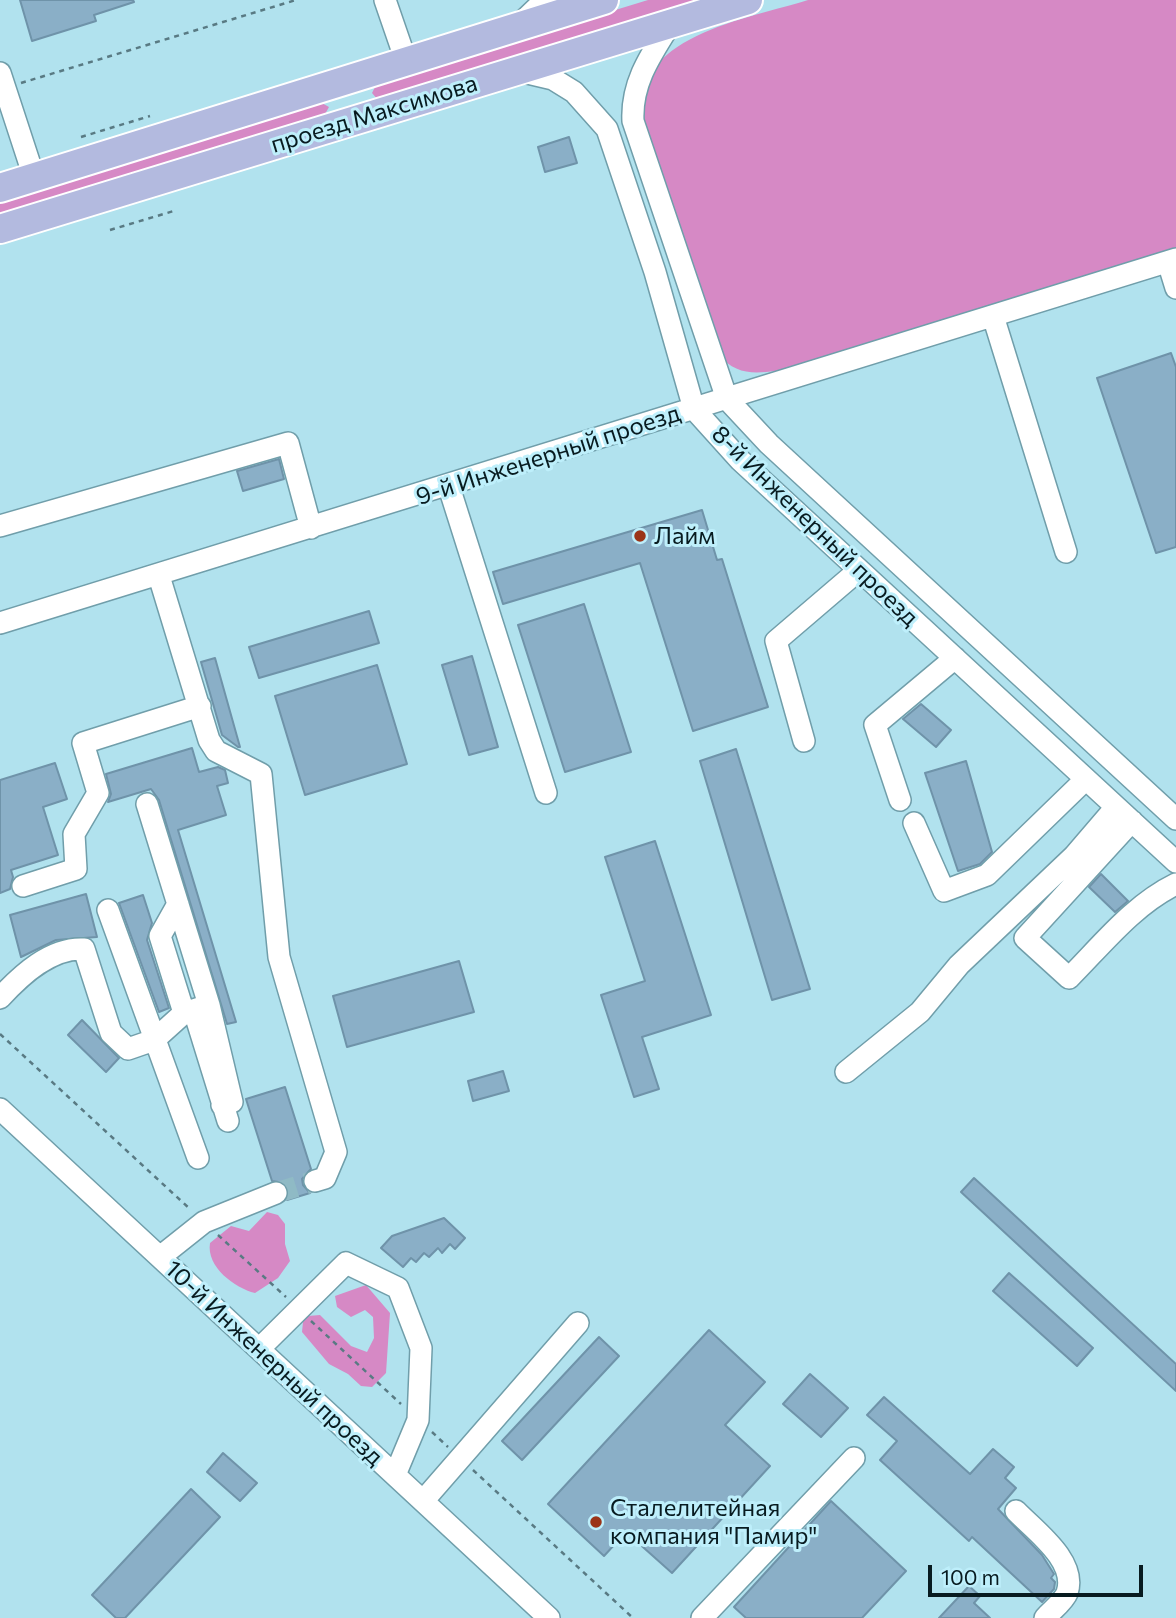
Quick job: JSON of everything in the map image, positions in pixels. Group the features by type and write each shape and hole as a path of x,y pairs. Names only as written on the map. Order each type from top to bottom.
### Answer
{"main road":[{"name":"проезд Максимова","path":"0,188 604,0"},
{"name":"проезд Максимова","path":"0,229 748,0"},
{"path":"343,81 356,119"}],"street":[{"path":"385,0 406,61"},
{"path":"517,27 545,0"},
{"name":"8-й Инженерный проезд","path":"669,26 637,82 632,105 633,121 727,398 769,444 1176,819"},
{"name":"8-й Инженерный проезд","path":"514,71 536,73 564,85 587,103 607,129 655,272 694,409 740,460 1176,862"},
{"path":"2,80 34,177"},
{"path":"1172,261 1176,288"},
{"name":"9-й Инженерный проезд","path":"0,623 449,487 1172,261"},
{"path":"993,316 1066,552"},
{"path":"0,526 288,443 311,528"},
{"path":"449,487 547,793"},
{"path":"804,741 776,641 859,570"},
{"path":"159,576 209,740 216,751 261,774 279,957 336,1152 325,1178 315,1181"},
{"path":"900,800 875,725 955,659"},
{"path":"23,886 76,869 74,834 98,793 83,743 200,706"},
{"path":"914,823 944,891 987,876 1086,779"},
{"path":"147,804 178,904 160,936 196,1010 225,1113"},
{"path":"1124,814 1025,938 1069,978 1130,916 1159,892 1176,884"},
{"path":"846,1072 920,1012 959,965 1074,856 1124,814"},
{"path":"108,910 198,1158"},
{"path":"0,998 18,979 44,960 76,948 84,949 111,1034 128,1049 155,1040 196,1010"},
{"name":"10-й Инженерный проезд","path":"0,1109 549,1618"},
{"path":"160,1257 204,1222 275,1193"},
{"path":"259,1349 346,1263 398,1288 421,1348 418,1420 395,1475"},
{"path":"423,1501 458,1457 578,1323"},
{"path":"702,1618 854,1458"},
{"path":"1016,1511 1060,1557 1068,1574 1067,1594 1045,1618"}],"path":[{"path":"2,80 296,0"},
{"path":"81,138 149,116"},
{"path":"110,230 177,209"},
{"path":"0,1034 633,1618"}],"shaded area":[{"path":"648,0 708,0 378,100 372,93 377,83"},
{"path":"808,0 1176,0 1176,248 776,371 751,372 731,366 718,354 644,123 643,94 653,70 672,51 697,36 726,24"},
{"path":"320,102 329,107 324,116 0,216 0,201"},
{"path":"267,1212 278,1215 285,1224 285,1244 290,1261 278,1278 255,1293 231,1281 217,1268 210,1252 210,1243 231,1226 249,1231"},
{"path":"366,1285 390,1313 386,1373 372,1387 361,1386 348,1374 329,1364 302,1332 303,1322 308,1316 320,1315 351,1346 367,1352 374,1338 373,1317 365,1310 351,1317 337,1307 335,1296"}],"building":[{"path":"20,0 134,2 94,15 96,21 32,41"},
{"path":"569,137 577,163 545,172 538,147"},
{"path":"1171,353 1176,367 1176,547 1156,553 1097,378"},
{"path":"279,459 284,479 243,491 237,471"},
{"path":"702,510 717,560 722,559 768,707 693,731 640,563 503,604 493,572"},
{"path":"584,604 631,752 565,772 518,625"},
{"path":"369,611 379,643 259,678 249,647"},
{"path":"472,656 498,747 469,755 442,665"},
{"path":"215,658 240,747 222,735 201,662"},
{"path":"377,665 407,764 305,795 275,696"},
{"path":"921,704 951,730 936,747 903,719"},
{"path":"192,748 199,772 218,767 225,770 228,783 217,786 226,815 178,830 236,1022 227,1024 159,800 151,789 108,802 111,794 106,774"},
{"path":"736,749 810,989 772,1000 700,761"},
{"path":"966,761 992,852 980,864 958,871 925,773"},
{"path":"55,763 67,799 43,807 58,855 11,870 13,877 10,889 0,893 0,780"},
{"path":"655,841 711,1015 642,1037 659,1089 634,1097 601,995 645,981 605,857"},
{"path":"1101,874 1128,901 1115,912 1089,887"},
{"path":"86,894 97,937 56,940 21,957 10,915"},
{"path":"143,895 152,923 147,940 169,1008 159,1012 119,903"},
{"path":"459,961 474,1012 347,1047 333,996"},
{"path":"82,1020 119,1058 106,1072 68,1035"},
{"path":"503,1071 509,1091 473,1101 468,1081"},
{"path":"285,1087 311,1169 302,1179 303,1185 310,1193 287,1200 288,1189 285,1183 272,1181 246,1099"},
{"path":"974,1178 1176,1364 1176,1391 961,1192"},
{"path":"444,1218 465,1238 455,1249 450,1244 442,1253 438,1248 429,1257 424,1253 416,1262 411,1258 403,1267 381,1248 392,1236"},
{"path":"1009,1273 1093,1348 1077,1366 993,1291"},
{"path":"709,1330 765,1382 725,1425 770,1466 672,1573 626,1532 604,1556 548,1504"},
{"path":"599,1337 619,1356 522,1460 502,1441"},
{"path":"810,1374 848,1408 821,1437 783,1404"},
{"path":"884,1397 970,1474 993,1449 1014,1467 1005,1478 1016,1488 998,1509 1042,1555 1054,1574 1051,1578 1055,1582 1054,1589 1042,1602 972,1537 969,1541 880,1460 897,1441 867,1415"},
{"path":"223,1453 257,1483 240,1501 207,1472"},
{"path":"191,1489 220,1517 125,1618 116,1618 92,1595"},
{"path":"831,1501 906,1571 862,1618 746,1618 734,1607"},
{"path":"969,1586 980,1596 974,1603 990,1618 939,1618"}],"tunnel":[{"path":"276,1193 315,1181"}],"place":[{"name":"Лайм","path":"640,536"},
{"name":"Сталелитейная компания \"Памир\"","path":"596,1522"}]}
